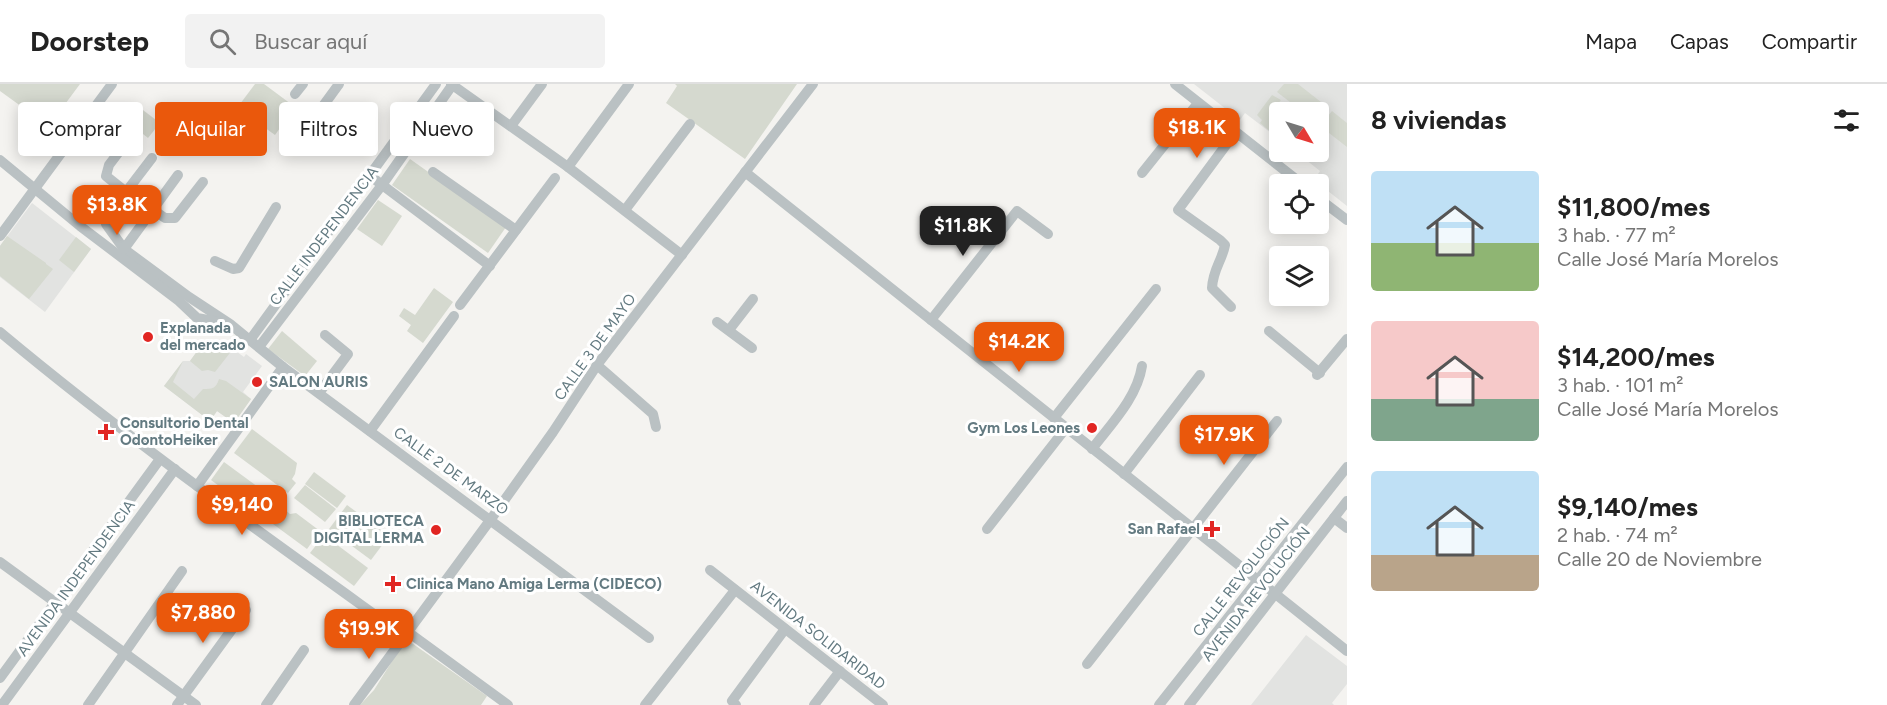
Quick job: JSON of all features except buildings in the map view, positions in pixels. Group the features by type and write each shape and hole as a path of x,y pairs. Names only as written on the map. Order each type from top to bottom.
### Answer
{"street":[{"path":"0,236 112,84"},
{"path":"295,94 303,84"},
{"path":"326,102 339,84"},
{"name":"CALLE INDEPENDENCIA","path":"250,340 323,236 436,84"},
{"path":"452,84 568,167 682,255"},
{"name":"CALLE INDEPENDENCIA","path":"259,347 382,185 452,84"},
{"path":"511,126 542,84"},
{"path":"568,167 629,84"},
{"name":"CALLE 3 DE MAYO","path":"354,705 553,432 597,365 813,84"},
{"path":"1175,84 1289,174"},
{"path":"1142,173 1198,103"},
{"path":"625,210 690,124"},
{"path":"1231,307 1212,288 1214,272 1225,245 1178,210 1226,145 1232,138 1239,135"},
{"path":"116,156 109,165 106,176 126,192"},
{"path":"152,158 126,192 108,210 105,220 124,249 232,326"},
{"name":"CALLE 2 DE MARZO","path":"0,160 35,190 179,301 197,318 232,326 283,367 649,638"},
{"path":"433,172 516,230"},
{"path":"745,172 1347,651"},
{"path":"124,249 178,175"},
{"path":"369,175 490,266"},
{"path":"460,305 555,178"},
{"path":"152,209 165,218 175,218 203,182"},
{"path":"1329,206 1347,220"},
{"path":"214,261 233,269 239,268 276,207"},
{"path":"931,320 1017,211 1048,234"},
{"path":"323,236 336,246"},
{"path":"1054,418 1156,288"},
{"path":"729,330 753,298"},
{"path":"370,430 454,316"},
{"path":"717,322 752,348"},
{"path":"0,332 160,459 399,632 408,632 508,705"},
{"path":"1269,332 1318,374 1347,339"},
{"path":"319,393 348,354 324,335"},
{"path":"597,365 653,414 656,427"},
{"path":"1092,449 1132,396 1141,376 1142,366"},
{"path":"197,486 283,367"},
{"path":"1124,474 1200,375"},
{"path":"1086,664 1278,421"},
{"path":"987,529 1066,428"},
{"name":"AVENIDA INDEPENDENCIA","path":"0,678 160,459"},
{"name":"CALLE REVOLUCIÓN","path":"1160,705 1258,579 1342,483 1347,468"},
{"name":"AVENIDA INDEPENDENCIA","path":"2,705 175,469"},
{"name":"AVENIDA REVOLUCIÓN","path":"1189,705 1347,501"},
{"path":"1334,518 1347,528"},
{"path":"0,564 126,652 196,705"},
{"path":"710,570 735,590"},
{"path":"88,705 182,571"},
{"name":"AVENIDA SOLIDARIDAD","path":"645,705 735,590 883,705"},
{"path":"177,705 246,610"},
{"path":"736,705 732,701 785,629"},
{"path":"266,705 304,650"},
{"path":"814,705 840,671"}],"shaded area":[{"path":"0,84 80,84 67,102 18,102 18,104 0,91"},
{"path":"255,84 264,84 288,102 279,102 279,129 275,135 267,129 267,102 242,102"},
{"path":"675,84 797,84 745,159 666,103 677,86"},
{"path":"1194,84 1347,84 1347,206 1329,192 1329,174 1318,174 1320,171 1309,162 1329,162 1329,102 1269,102 1269,131 1245,113 1240,120"},
{"path":"1284,84 1298,84 1321,102 1290,102 1277,92"},
{"path":"1272,95 1281,100 1269,102 1269,131 1260,123 1262,120 1257,115"},
{"path":"143,110 155,119 155,129 148,138 143,134"},
{"path":"1332,111 1347,123 1347,147 1329,133 1329,115"},
{"path":"410,159 506,227 488,253 392,185"},
{"path":"378,200 402,216 382,246 357,229"},
{"path":"32,203 91,249 45,312 0,277 0,246"},
{"path":"7,236 53,269 29,299 0,276 0,246"},
{"path":"76,237 91,249 74,272 59,260"},
{"path":"434,288 453,302 423,343 407,331 411,325 399,316 404,308 415,315"},
{"path":"282,331 317,361 305,376 268,349"},
{"path":"233,349 244,357 246,354 262,366 243,392 251,399 234,423 217,411 210,421 164,386 183,361 190,361 198,350"},
{"path":"233,349 215,372 202,371 190,361 198,350"},
{"path":"183,361 173,382 194,399 203,389 215,387 219,379 226,381 251,399 234,423 217,411 210,421 164,386"},
{"path":"252,429 297,463 292,479 296,483 288,493 234,453"},
{"path":"224,462 281,504 267,522 211,480"},
{"path":"314,472 346,496 337,508 305,484"},
{"path":"305,485 336,509 325,522 294,498"},
{"path":"347,505 389,536 371,560 329,529"},
{"path":"284,509 290,514 296,513 320,531 307,549 273,524"},
{"path":"324,535 368,568 354,586 310,553"},
{"path":"1306,635 1347,666 1347,684 1332,703 1334,705 1251,705"},
{"path":"406,639 487,696 481,705 360,705 374,690"}],"place":[{"name":"Explanada del mercado","path":"148,337"},
{"name":"SALON AURIS","path":"257,382"},
{"name":"Gym Los Leones","path":"1092,428"},
{"name":"Consultorio Dental OdontoHeiker","path":"106,432"},
{"name":"San Rafael","path":"1212,529"},
{"name":"BIBLIOTECA DIGITAL LERMA","path":"436,530"},
{"name":"Clinica Mano Amiga Lerma (CIDECO)","path":"393,584"}]}
